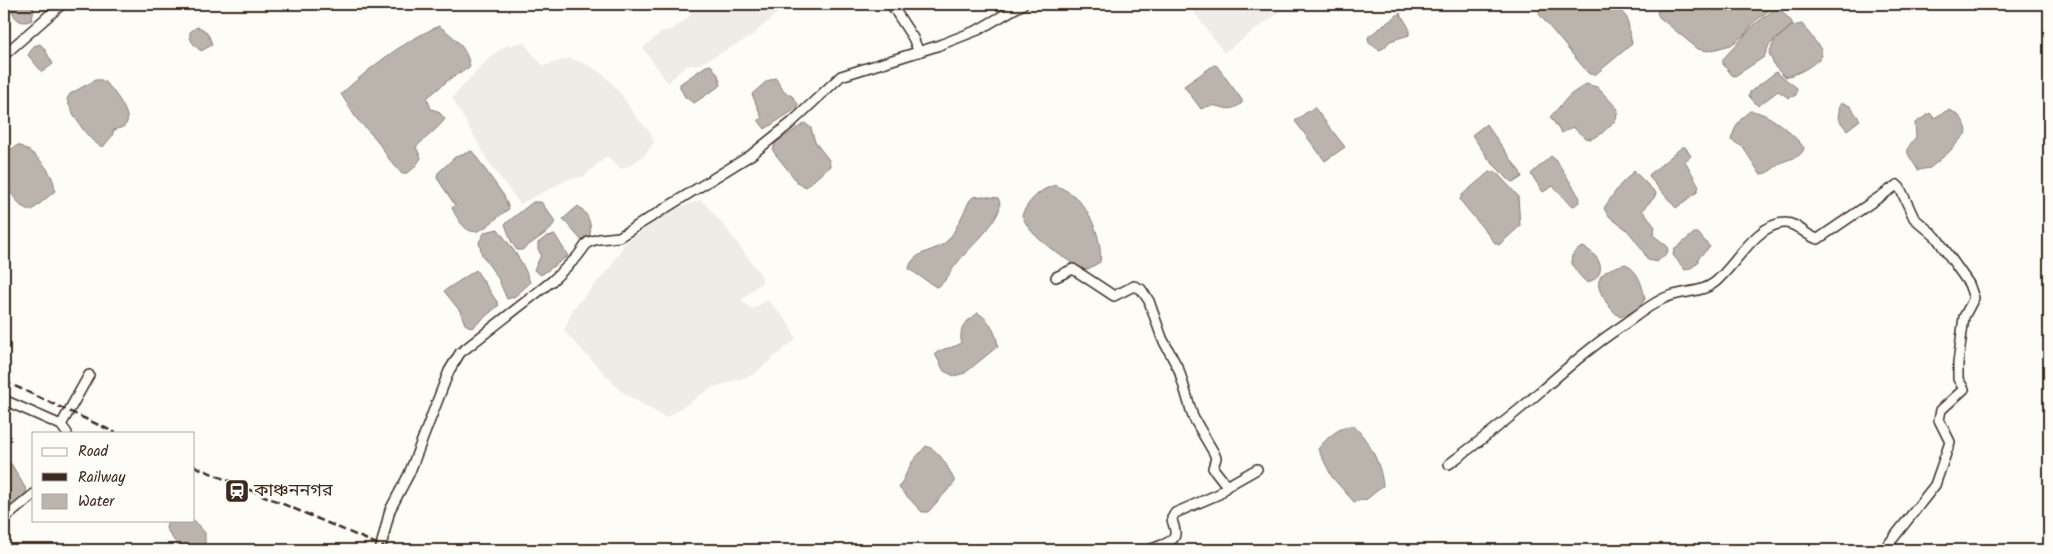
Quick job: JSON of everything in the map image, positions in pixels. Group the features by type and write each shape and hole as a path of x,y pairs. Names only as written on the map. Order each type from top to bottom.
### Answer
{"street":[{"path":"4,55 62,4"},
{"path":"890,4 913,38 919,52"},
{"path":"382,550 381,546 390,510 409,474 449,371 460,353 552,281 577,257 588,242 619,237 751,155 791,123 841,76 919,52 978,30 1023,4"},
{"path":"1449,464 1490,433 1579,357 1612,332 1666,298 1708,287 1716,282 1745,248 1770,226 1784,223 1795,225 1810,238 1818,239 1897,185 1914,218 1936,237 1969,284 1974,298 1964,316 1958,363 1958,379 1964,389 1941,410 1939,420 1950,442 1944,461 1935,486 1884,550"},
{"path":"1056,277 1073,270 1114,296 1134,286 1141,289 1149,301 1162,338 1180,370 1193,417 1214,453 1216,458 1213,468 1227,486"},
{"path":"61,425 89,375"},
{"path":"4,400 61,425 66,432"},
{"path":"1148,550 1175,538 1176,532 1172,518 1175,513 1219,494 1227,486 1257,469"},
{"path":"4,519 32,496"}],"shaded area":[{"path":"683,4 788,4 750,37 700,64 685,66 668,83 643,48 660,33 675,28 691,15"},
{"path":"1188,4 1290,4 1224,53"},
{"path":"523,42 543,66 570,58 592,67 605,76 621,94 635,116 650,132 654,142 645,155 629,166 620,169 607,156 583,177 569,179 520,204 488,161 452,98 490,57 506,46"},
{"path":"701,200 723,224 761,275 762,282 741,300 752,309 768,300 787,321 796,339 753,375 711,388 666,418 622,392 564,331 573,309 609,269 625,243 672,210"}],"water":[{"path":"19,4 30,4 34,9 32,20 22,22 17,19 12,9"},
{"path":"1540,4 1615,4 1627,18 1632,44 1596,74 1589,74 1539,14"},
{"path":"1663,4 1681,4 1689,9 1694,4 1700,4 1711,13 1716,9 1715,4 1785,4 1774,7 1755,21 1745,34 1731,45 1708,51 1698,49 1659,17 1657,12"},
{"path":"1775,9 1780,9 1792,22 1792,25 1776,39 1792,26 1802,24 1821,49 1822,56 1805,69 1785,77 1775,67 1769,53 1775,40 1769,45 1764,57 1735,76 1732,75 1723,64 1723,59 1756,23"},
{"path":"1400,13 1409,28 1409,35 1390,41 1384,48 1379,50 1369,43 1368,37"},
{"path":"439,26 463,48 470,67 452,77 427,98 431,109 438,111 445,119 416,147 421,158 417,164 411,171 402,174 376,139 356,118 341,94 387,56 425,32"},
{"path":"197,27 205,31 212,45 201,51 190,38 190,32"},
{"path":"40,44 53,64 42,72 28,55 34,46"},
{"path":"711,65 718,75 721,85 694,103 685,97 680,84 706,66"},
{"path":"1214,65 1217,66 1242,100 1242,103 1228,109 1209,106 1201,109 1184,86"},
{"path":"1776,72 1797,88 1796,95 1789,98 1778,91 1758,106 1749,96 1750,92"},
{"path":"776,78 784,92 792,96 798,104 797,108 765,129 758,120 762,118 752,94 767,81"},
{"path":"95,80 102,80 111,88 120,100 127,118 125,126 114,130 112,136 103,147 92,140 81,127 67,99 70,94"},
{"path":"1586,84 1597,87 1618,109 1616,120 1601,134 1591,139 1585,138 1573,127 1562,133 1550,117 1570,95"},
{"path":"1843,103 1850,106 1860,120 1847,130 1838,119 1840,104"},
{"path":"1314,107 1345,147 1325,161 1295,121"},
{"path":"1948,110 1961,118 1967,132 1949,152 1930,168 1918,170 1908,153 1909,147 1916,137 1915,123 1930,113 1934,118"},
{"path":"1750,111 1764,115 1780,124 1800,142 1804,148 1802,152 1769,172 1760,174 1743,147 1731,140 1738,124"},
{"path":"805,123 811,128 815,142 829,160 830,166 806,187 799,184 773,151 775,143"},
{"path":"1486,124 1520,172 1522,177 1514,182 1510,181 1490,161 1472,135"},
{"path":"18,145 37,157 48,170 54,184 55,191 31,211 21,206 4,184 4,153"},
{"path":"1682,147 1685,147 1691,156 1685,161 1699,186 1697,192 1676,208 1649,175"},
{"path":"472,151 504,196 509,209 479,231 466,229 459,221 452,208 455,205 437,178 438,173 455,157"},
{"path":"1551,156 1557,161 1580,198 1579,202 1574,206 1569,204 1553,186 1543,192 1531,174"},
{"path":"1495,171 1518,196 1520,226 1499,245 1495,243 1460,200 1462,195 1489,172"},
{"path":"1634,171 1656,193 1654,198 1642,210 1655,227 1653,235 1667,246 1668,252 1657,262 1648,260 1630,233 1610,218 1604,208 1620,185"},
{"path":"1056,185 1079,201 1094,225 1099,244 1100,262 1088,269 1081,270 1047,246 1032,232 1022,215 1036,196 1045,189"},
{"path":"973,197 998,198 1000,206 998,213 989,228 959,260 944,282 936,287 909,269 911,263 919,255 946,242 956,228 970,200"},
{"path":"533,202 541,202 555,221 551,229 522,250 517,250 512,243 505,224"},
{"path":"578,206 585,213 590,225 589,239 582,241 563,219"},
{"path":"498,229 521,262 530,283 514,297 507,299 498,278 482,255 479,242 485,232"},
{"path":"1694,233 1698,233 1710,247 1698,258 1698,262 1695,265 1685,270 1673,255 1674,250"},
{"path":"555,235 568,256 541,275 534,270 541,255 538,243 547,236"},
{"path":"1583,247 1594,255 1600,265 1598,275 1587,283 1578,274 1571,259 1576,251"},
{"path":"1626,264 1639,279 1645,299 1636,311 1620,317 1612,310 1604,298 1599,288 1599,282 1600,277 1608,270"},
{"path":"476,270 499,305 472,328 465,324 460,311 444,291"},
{"path":"978,313 992,327 998,346 965,373 954,376 944,371 935,354 961,343 961,333 964,325"},
{"path":"1353,425 1364,438 1377,461 1383,486 1367,499 1354,502 1332,477 1318,449 1333,434 1342,428"},
{"path":"926,446 936,451 947,466 955,482 928,512 922,512 899,488 912,462"},
{"path":"4,457 12,465 27,491 12,508 4,513"},
{"path":"195,521 205,533 205,550 181,548 166,528 168,522"}],"railway":[{"path":"4,381 114,432"},
{"path":"195,466 391,550"}],"place":[{"name":"কাঞ্চননগর","path":"237,491"}]}
